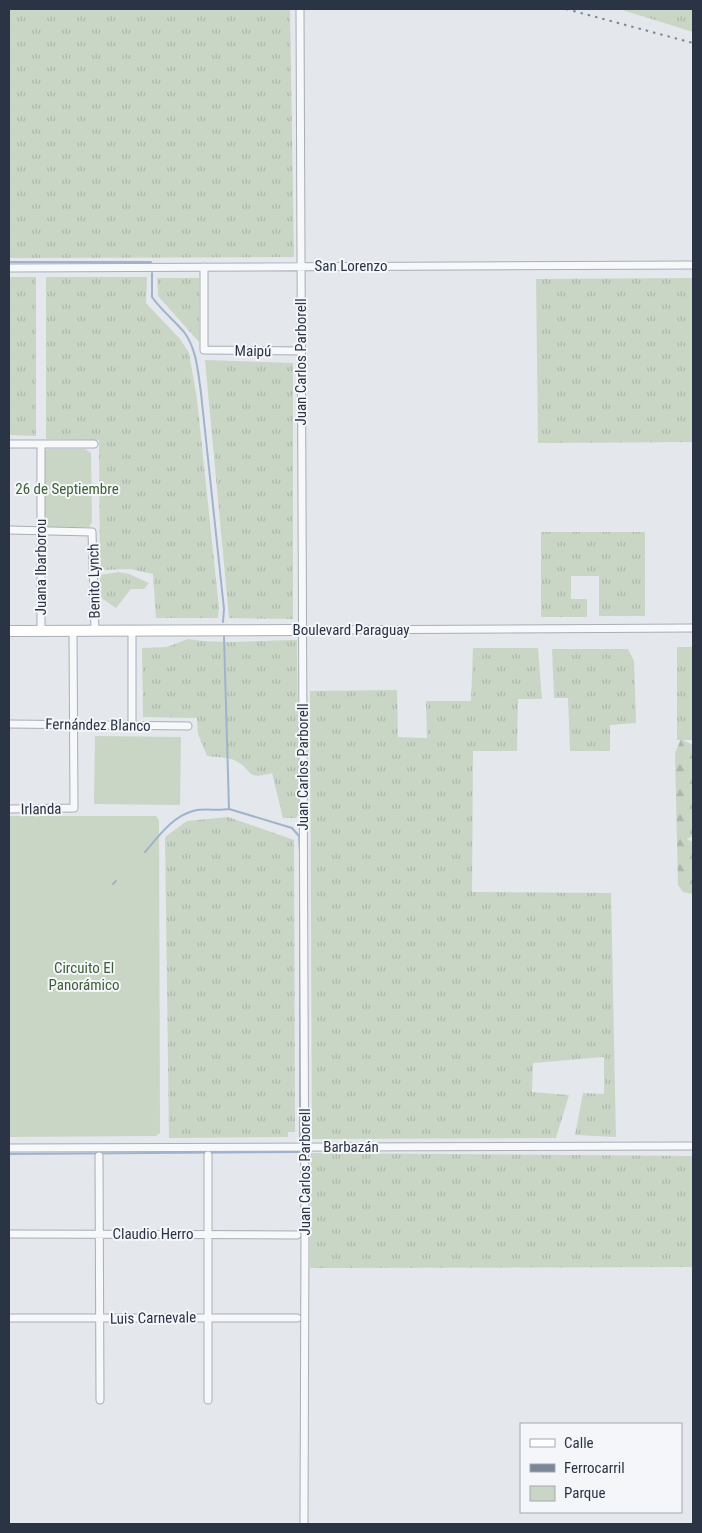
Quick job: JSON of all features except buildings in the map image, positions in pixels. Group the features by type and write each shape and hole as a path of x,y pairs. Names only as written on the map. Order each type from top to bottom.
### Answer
{"street":[{"name":"Juan Carlos Parborell","path":"300,9 305,1146 304,1524"},
{"name":"San Lorenzo","path":"9,268 693,265"},
{"name":"Maipú","path":"204,267 204,350 302,351"},
{"path":"9,444 94,444"},
{"name":"Juana Ibarborou","path":"41,444 41,631"},
{"path":"9,530 41,530"},
{"name":"Benito Lynch","path":"41,530 92,532 95,631"},
{"name":"Boulevard Paraguay","path":"9,631 693,628"},
{"path":"73,631 74,725"},
{"path":"132,631 132,725"},
{"name":"Fernández Blanco","path":"9,724 188,726"},
{"name":"Irlanda","path":"9,810 74,808 74,725"},
{"name":"Barbazán","path":"9,1148 693,1146"},
{"path":"208,1155 208,1400"},
{"path":"99,1156 100,1400"},
{"name":"Claudio Herro","path":"9,1234 297,1235"},
{"name":"Luis Carnevale","path":"9,1318 297,1318"}],"green space":[{"path":"9,9 290,9 294,257 9,258"},
{"path":"619,9 693,9 693,32"},
{"path":"9,277 36,277 36,436 9,435"},
{"path":"46,277 147,277 146,303 180,339 189,353 197,399 219,608 218,618 156,618 153,574 130,569 100,570 99,440 46,439"},
{"path":"157,278 199,278 199,342 158,296"},
{"path":"693,278 693,442 538,443 536,279"},
{"path":"205,360 293,363 293,619 229,618"},
{"name":"26 de Septiembre","path":"48,449 85,449 91,453 92,522 89,527 48,528 43,526 44,451"},
{"path":"541,532 645,532 645,616 599,616 599,576 571,576 571,599 587,599 587,617 541,617"},
{"path":"119,572 129,574 149,583 144,589 131,589 116,608 100,597 100,575"},
{"path":"188,639 229,642 297,640 299,814 296,818 283,818 272,773 253,775 234,760 207,756 198,734 197,718 143,717 142,648 167,647"},
{"path":"677,647 693,647 693,740 677,740"},
{"path":"473,648 538,648 542,699 518,699 517,751 473,751 472,892 611,893 616,1137 575,1135 583,1093 604,1094 604,1057 533,1063 532,1092 569,1095 556,1138 312,1139 310,691 397,690 398,737 427,738 426,701 471,701"},
{"path":"552,649 628,649 634,661 636,723 610,725 610,751 570,751 568,698 554,698"},
{"path":"95,736 181,737 180,805 94,804"},
{"path":"681,739 693,745 693,836 687,839 693,842 693,894 683,892 678,885 675,753"},
{"name":"Circuito El Panorámico","path":"9,816 156,816 159,820 160,1133 156,1136 9,1137"},
{"path":"228,817 294,840 295,1132 288,1132 288,1137 169,1138 165,837 187,821"},
{"path":"311,1153 693,1156 693,1267 310,1268"}],"waterway":[{"path":"9,262 151,262"},
{"path":"152,273 152,297 184,332 192,346 196,361 224,609 223,622"},
{"path":"145,852 166,828 179,817 197,810 229,809 224,637"},
{"path":"229,809 292,828 299,836 300,852"},
{"path":"300,867 300,1142"},
{"path":"113,884 116,881"},
{"path":"9,1154 300,1152"}],"railway":[{"path":"566,9 693,43"}]}
